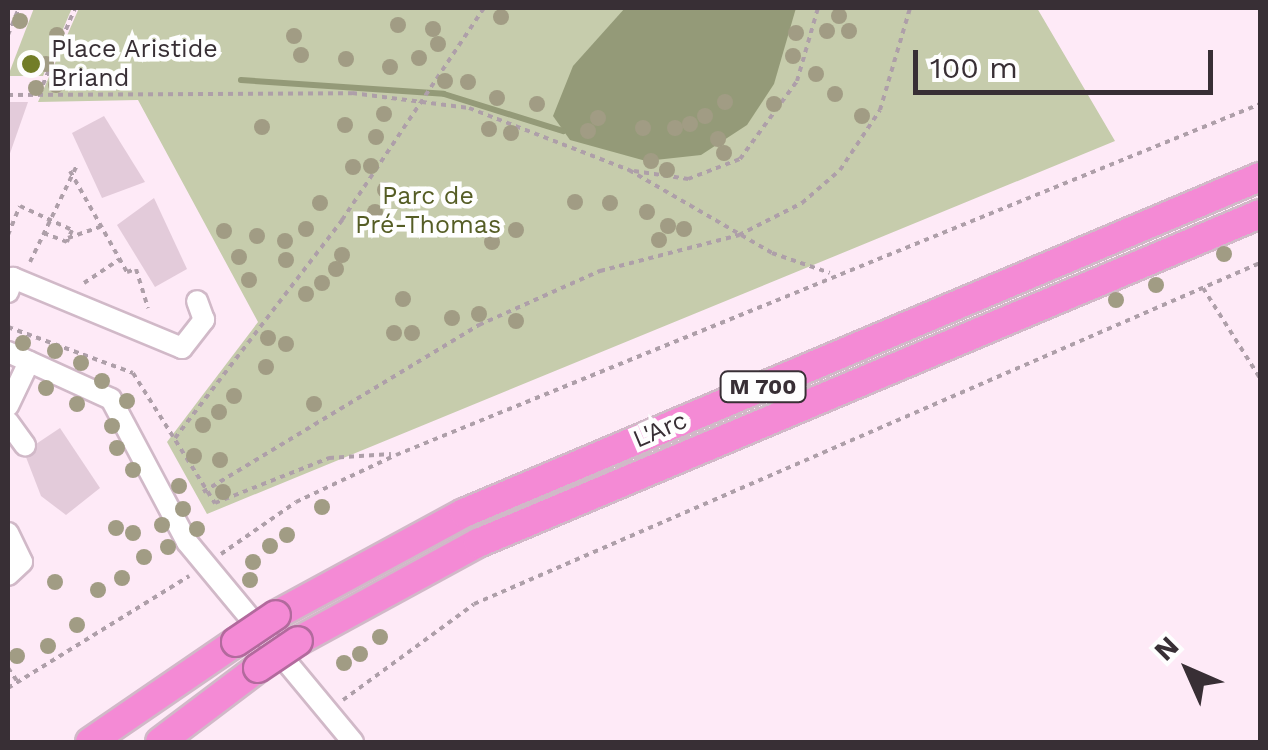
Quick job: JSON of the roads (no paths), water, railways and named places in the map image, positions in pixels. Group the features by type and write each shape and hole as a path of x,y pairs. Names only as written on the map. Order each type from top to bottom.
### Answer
{"highway":[{"name":"L'Arc","path":"90,742 276,615 464,513 1260,177"},
{"name":"L'Arc","path":"160,742 298,641 478,542 1260,214"}],"street":[{"path":"14,286 182,348 204,320 197,301"},
{"path":"8,352 111,399 207,568 353,742"},
{"path":"8,406 28,362"},
{"path":"8,422 25,444"},
{"path":"8,533 22,562 8,575"}],"waterway":[{"path":"241,80 444,94 563,131"}],"place":[{"name":"Place Aristide Briand","path":"31,64"}],"park label":[{"name":"Parc de Pré-Thomas","path":"428,212"}]}
